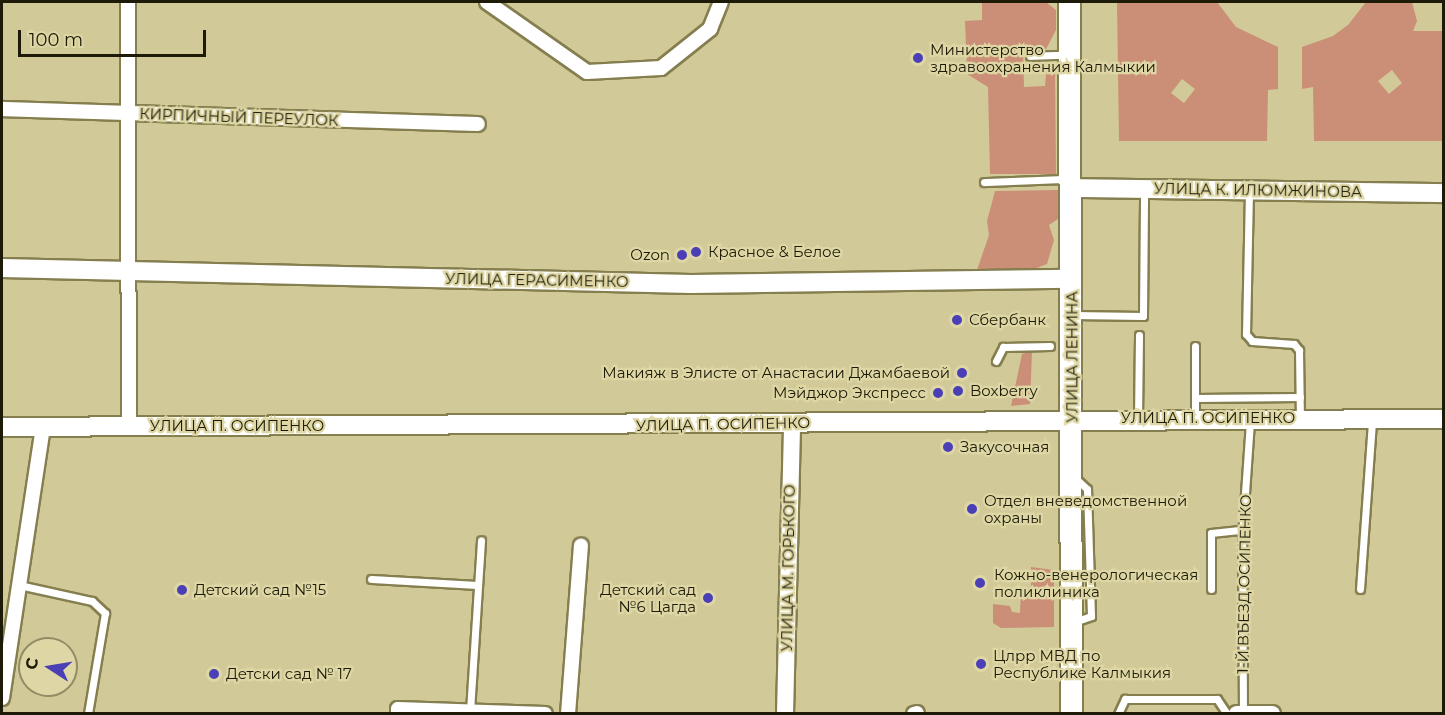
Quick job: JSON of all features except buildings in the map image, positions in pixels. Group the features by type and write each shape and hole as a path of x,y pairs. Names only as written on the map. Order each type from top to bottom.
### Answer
{"main road":[{"name":"УЛИЦА ЛЕНИНА","path":"1069,2 1072,279 1071,714"},
{"name":"УЛИЦА К. ИЛЮМЖИНОВА","path":"1071,183 1249,191 1443,193"},
{"name":"УЛИЦА ГЕРАСИМЕНКО","path":"2,268 691,284 1072,279"},
{"name":"УЛИЦА П. ОСИПЕНКО","path":"2,427 792,422 901,424 1138,418 1443,418"}],"street":[{"path":"128,2 129,426"},
{"path":"487,2 587,72 661,68 710,29 721,2"},
{"name":"КИРПИЧНЫЙ ПЕРЕУЛОК","path":"2,109 478,124"},
{"name":"УЛИЦА М. ГОРЬКОГО","path":"785,714 792,422"},
{"path":"2,698 44,426"},
{"path":"568,714 581,545"},
{"path":"398,714 398,709 545,714"},
{"path":"1237,714 1272,714"}],"lane":[{"path":"1030,56 1069,55"},
{"path":"984,182 1071,183"},
{"path":"1072,315 1143,316 1144,187"},
{"path":"1249,191 1246,334 1252,341 1294,344 1299,350 1300,418"},
{"path":"1138,418 1139,334"},
{"path":"996,362 1003,346 1050,346"},
{"path":"1195,346 1195,418"},
{"path":"1195,398 1300,397"},
{"name":"1-Й ВЪЕЗД ОСИПЕНКО","path":"1243,713 1242,530 1250,418"},
{"path":"1360,589 1372,418"},
{"path":"1211,589 1211,533 1242,530"},
{"path":"470,711 481,540"},
{"path":"371,579 478,585"},
{"path":"20,585 92,601 105,613 88,714"},
{"path":"1118,714 1125,699 1217,699 1227,714"}],"shaded area":[{"path":"982,2 1046,2 1056,10 1056,30 1046,49 1023,49 1024,87 1045,86 1047,64 1055,64 1056,174 990,174 988,87 967,74 965,21 982,20"},
{"path":"1117,2 1217,2 1236,27 1278,47 1278,89 1268,90 1267,141 1119,141","holes":["1182,79 1195,89 1184,103 1171,93"]},
{"path":"1366,2 1412,2 1417,21 1413,31 1443,31 1443,141 1314,141 1313,87 1302,89 1302,47 1333,36 1348,25","holes":["1392,70 1402,83 1389,94 1378,81"]},
{"path":"1058,190 1058,219 1049,225 1054,240 1047,264 1027,272 977,270 989,235 987,221 995,191"},
{"path":"1032,351 1030,404 1011,406 1022,354"},
{"path":"1031,567 1054,570 1054,627 1001,628 993,623 993,604 1010,606 1012,612 1020,613 1021,589 1031,587"}],"place":[{"name":"Министерство здравоохранения Калмыкии","path":"918,58"},
{"name":"Красное & Белое","path":"696,252"},
{"name":"Ozon","path":"682,255"},
{"name":"Сбербанк","path":"957,320"},
{"name":"Макияж в Элисте от Анастасии Джамбаевой","path":"962,373"},
{"name":"Boxberry","path":"958,391"},
{"name":"Мэйджор Экспресс","path":"938,393"},
{"name":"Закусoчная","path":"948,447"},
{"name":"Отдел вневедомственной охраны","path":"972,509"},
{"name":"Кожно-венерологическая поликлиника","path":"980,583"},
{"name":"Детский сад №15","path":"182,590"},
{"name":"Детский сад №6 Цагда","path":"708,598"},
{"name":"Цлрр МВД по Республике Калмыкия","path":"981,664"},
{"name":"Детски сад № 17","path":"214,674"}]}
